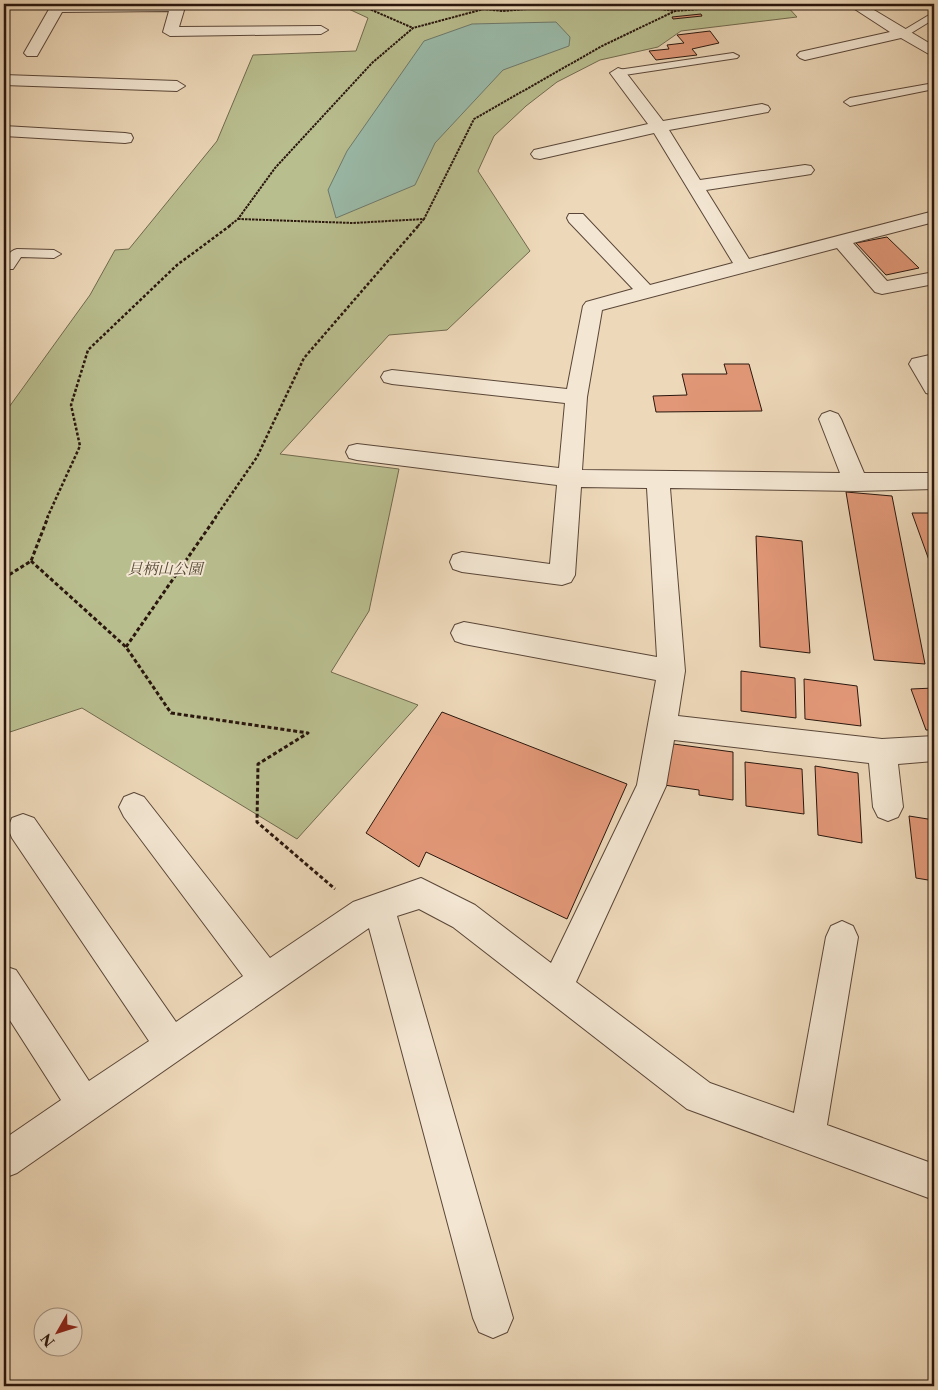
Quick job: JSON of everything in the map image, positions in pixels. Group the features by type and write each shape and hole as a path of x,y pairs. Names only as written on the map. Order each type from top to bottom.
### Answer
{"street":[{"path":"854,4 934,52"},
{"path":"32,53 58,6 178,7 170,32 321,30"},
{"path":"805,55 904,33"},
{"path":"618,73 659,127 744,266"},
{"path":"4,80 176,86"},
{"path":"540,154 659,127 762,109"},
{"path":"4,131 125,138"},
{"path":"695,186 805,170"},
{"path":"462,562 562,575 576,397 593,306 934,216"},
{"path":"576,218 646,292"},
{"path":"841,241 882,288 934,278"},
{"path":"934,361 920,364 934,388"},
{"path":"392,377 576,397"},
{"path":"830,419 856,482"},
{"path":"357,452 571,478 658,481 934,481"},
{"path":"556,988 651,786 663,726 671,671 658,481"},
{"path":"464,634 671,671"},
{"path":"663,726 882,752 934,749"},
{"path":"882,752 888,806"},
{"path":"134,807 266,980"},
{"path":"23,828 171,1044"},
{"path":"4,1160 171,1044 372,910 421,893 464,916 699,1097 934,1182"},
{"path":"372,910 493,1318"},
{"path":"808,1135 842,937"},
{"path":"4,982 84,1104"}],"lane":[{"path":"904,33 934,15"},
{"path":"618,73 733,56"},
{"path":"850,102 934,86"},
{"path":"4,266 8,266 17,253 54,254"}],"path":[{"path":"358,4 413,28"},
{"path":"481,4 484,10"},
{"path":"4,578 31,561 58,493 80,446 70,404 88,350 177,265 238,219 275,168 372,63 413,28 484,10 502,12 592,4 632,5 675,11 760,4"},
{"path":"126,647 257,457 304,358 424,219 474,119 602,46 675,11"},
{"path":"238,219 353,223 424,219"},
{"path":"31,561 126,647 171,713 308,733 258,764 257,822 372,910"}],"green space":[{"name":"貝柄山公園","path":"338,4 785,4 797,17 681,31 658,47 600,60 557,82 526,106 494,136 478,171 530,251 447,330 389,335 280,454 399,469 369,611 331,672 418,705 297,839 82,708 4,734 4,414 90,295 115,250 129,249 217,141 253,55 356,51 368,18"}],"shaded area":[{"path":"556,22 570,37 569,46 503,70 435,143 415,185 336,218 328,190 347,151 424,41 472,24"}],"building":[{"path":"701,14 702,16 673,19 672,17"},
{"path":"710,31 719,43 692,49 697,55 656,60 649,51 669,49 667,45 684,43 677,35"},
{"path":"887,237 919,268 886,275 856,243"},
{"path":"724,364 749,364 762,411 656,412 653,396 687,395 682,374 727,374"},
{"path":"846,492 892,496 925,664 874,660"},
{"path":"912,513 934,513 934,574"},
{"path":"756,536 802,541 810,653 760,647"},
{"path":"741,671 795,678 796,718 741,711"},
{"path":"804,679 857,686 861,726 805,719"},
{"path":"934,688 934,730 926,730 911,689"},
{"path":"442,712 627,784 567,919 426,852 419,867 366,833"},
{"path":"666,743 733,752 733,800 699,795 699,790 664,785"},
{"path":"745,762 802,769 804,814 746,806"},
{"path":"815,766 858,773 862,843 818,835"},
{"path":"909,816 934,820 934,881 916,878"}]}
